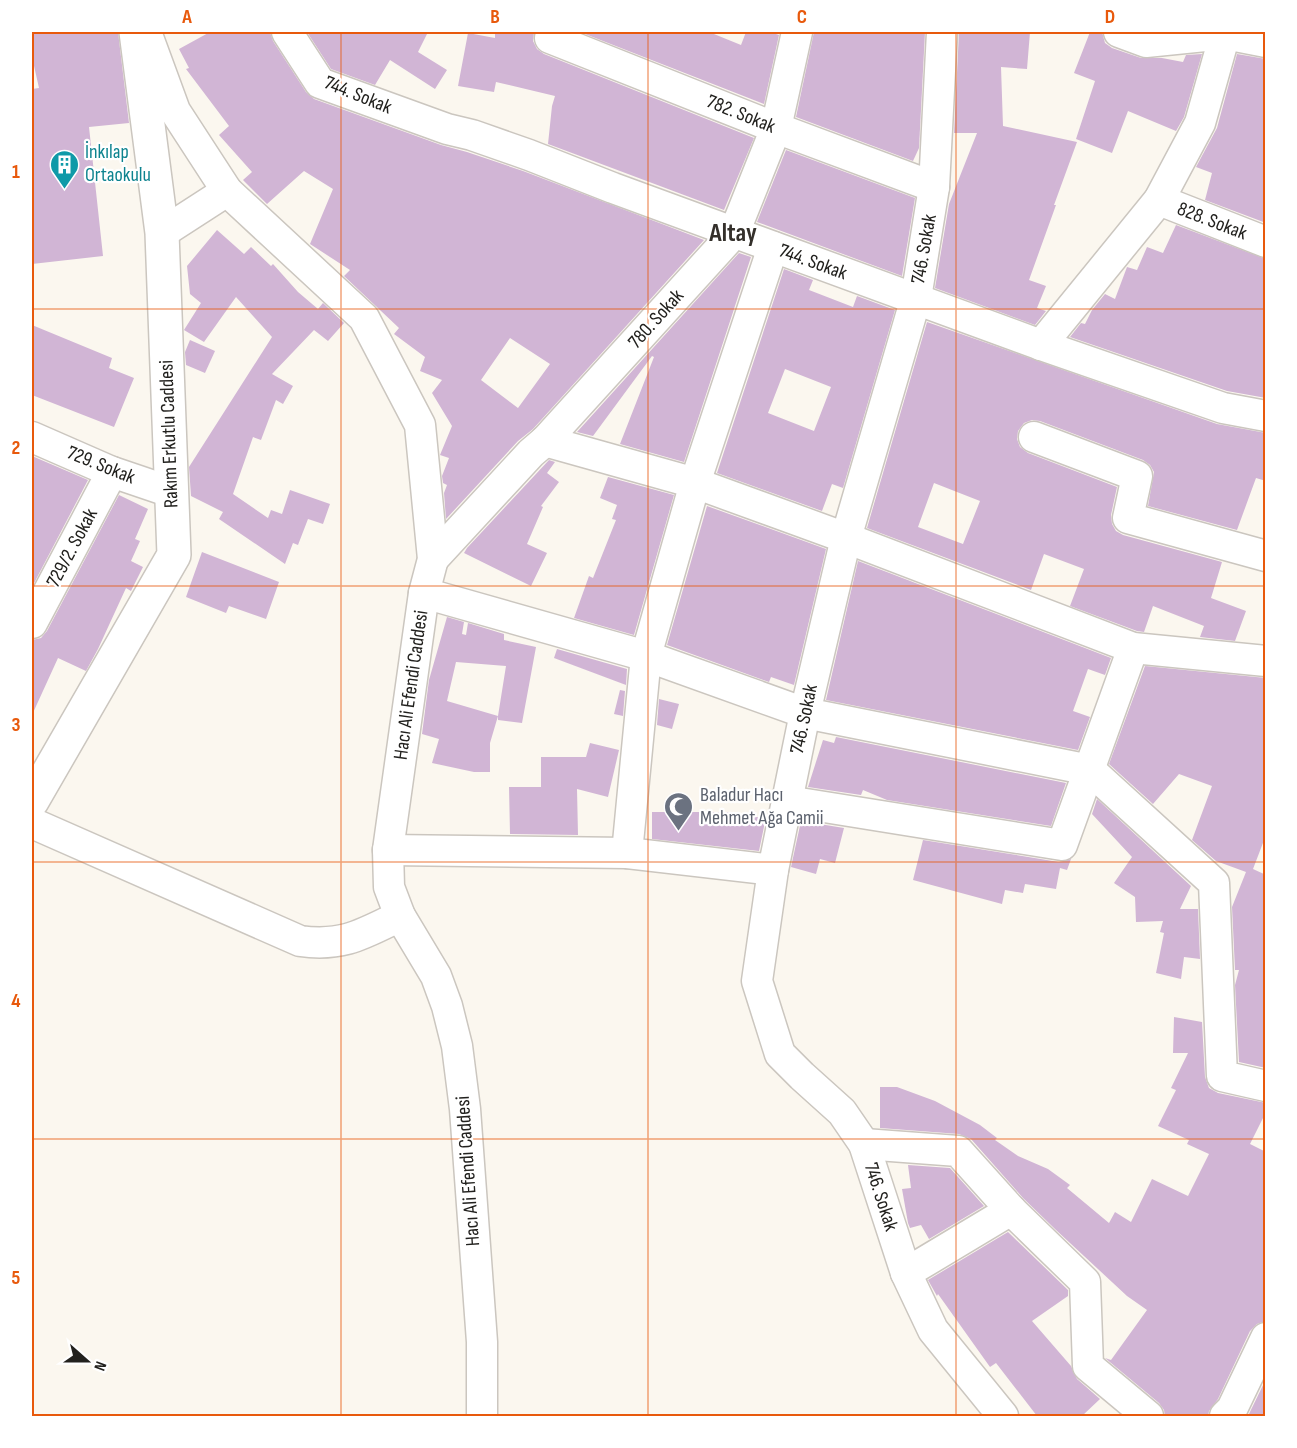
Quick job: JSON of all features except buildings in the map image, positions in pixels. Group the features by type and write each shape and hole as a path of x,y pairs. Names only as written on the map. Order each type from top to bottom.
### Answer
{"main road":[{"name":"Rakım Erkutlu Caddesi","path":"32,801 174,555 162,233 136,32"}],"street":[{"name":"Hacı Ali Efendi Caddesi","path":"146,32 175,111 227,191 364,318 420,425 433,559 424,593 388,850 389,887 400,916 436,976 447,1006 457,1046 465,1109 482,1342 482,1416"},
{"name":"744. Sokak","path":"287,32 320,83 447,129 530,154 734,233 1041,345 1223,408 1266,416"},
{"name":"780. Sokak","path":"433,559 531,453 545,441 734,233 776,128 797,32"},
{"name":"746. Sokak","path":"942,32 934,187 916,298 846,538 805,713 773,870 757,981 780,1054 842,1112 864,1144 906,1273 933,1330 1003,1416"},
{"path":"1119,32 1146,42 1225,34 1266,42"},
{"path":"1041,345 1159,200 1200,123 1225,34"},
{"name":"782. Sokak","path":"550,38 776,128 934,187"},
{"path":"162,233 227,191"},
{"name":"828. Sokak","path":"1159,200 1266,242"},
{"path":"627,854 645,656 695,483 773,247"},
{"name":"729. Sokak","path":"32,437 112,472 171,492"},
{"path":"1034,437 1137,476 1128,518 1266,556"},
{"path":"545,441 695,483 1133,648 1266,661"},
{"name":"729/2. Sokak","path":"32,623 112,472"},
{"path":"424,593 645,656 805,713 1090,770 1214,883 1222,1076 1266,1086"},
{"path":"787,801 1062,845 1133,648"},
{"path":"32,822 300,941 322,944 352,939 400,916"},
{"path":"388,850 627,854 773,870"},
{"path":"864,1144 958,1150 1011,1210 1085,1282 1088,1366 1148,1416"},
{"path":"906,1273 1011,1210"},
{"path":"1225,1416 1232,1409 1266,1338"}],"place":[{"name":"İnkılap Ortaokulu","path":"64,190"},
{"name":"Baladur Hacı Mehmet Ağa Camii","path":"679,832"}],"district":[{"name":"Altay","path":"733,233"}]}
